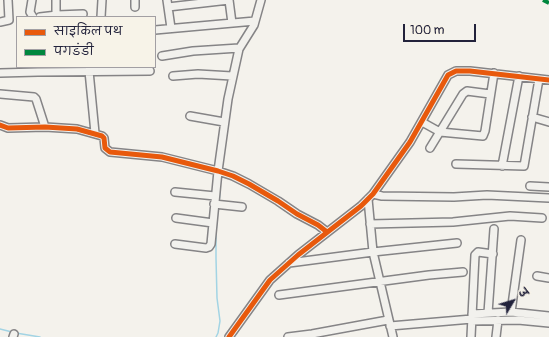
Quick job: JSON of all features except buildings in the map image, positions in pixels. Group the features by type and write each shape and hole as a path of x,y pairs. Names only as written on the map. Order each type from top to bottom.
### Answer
{"street":[{"path":"0,22 8,20 8,0"},
{"path":"32,0 30,12 32,16"},
{"path":"56,0 57,15"},
{"path":"100,16 102,0"},
{"path":"171,28 167,3 229,0 232,23"},
{"path":"175,244 206,248 209,247 216,202 224,122 232,76 239,48 255,21 261,0"},
{"path":"48,16 83,14"},
{"path":"156,30 255,21"},
{"path":"162,56 193,51 239,48"},
{"path":"229,337 266,284 288,263 371,197 399,158 422,122 445,80 452,73 460,70 549,80"},
{"path":"89,71 94,134"},
{"path":"0,74 89,71 150,71"},
{"path":"422,122 440,132 483,136 494,73"},
{"path":"172,76 193,74 232,76"},
{"path":"502,166 519,76"},
{"path":"456,164 502,166 525,165 539,79"},
{"path":"430,148 465,92 490,94"},
{"path":"0,94 34,96 45,127"},
{"path":"190,116 224,122"},
{"path":"532,117 549,122"},
{"path":"0,125 8,128 70,128 103,137 105,148 110,152 162,157 218,171 249,184 302,217 318,225 327,232"},
{"path":"530,186 549,187"},
{"path":"175,192 242,207"},
{"path":"371,197 454,197 487,195 549,198"},
{"path":"371,197 370,224 373,252 393,337"},
{"path":"370,224 453,222 510,216 542,218"},
{"path":"176,218 213,223"},
{"path":"488,313 494,229"},
{"path":"511,312 521,240"},
{"path":"288,263 457,243"},
{"path":"471,337 474,255 478,252 493,254"},
{"path":"279,295 463,272"},
{"path":"537,276 549,278"},
{"path":"472,318 488,313 511,312 549,316"},
{"path":"288,337 312,335 389,323 472,318 533,320 549,323"},
{"path":"496,337 498,320"}],"waterway":[{"path":"219,202 220,192"},
{"path":"216,337 220,321 217,298 216,258 218,208"},
{"path":"0,329 12,332"},
{"path":"16,333 40,337"}],"marked path":[{"path":"543,0 549,3"}],"cycle path":[{"path":"229,337 270,280 298,255 361,206 373,194 410,142 448,75 456,71 470,71 549,80"},
{"path":"0,125 8,128 45,127 77,129 102,136 104,138 105,148 110,152 162,157 218,171 249,184 297,214 318,225 327,232"}]}
